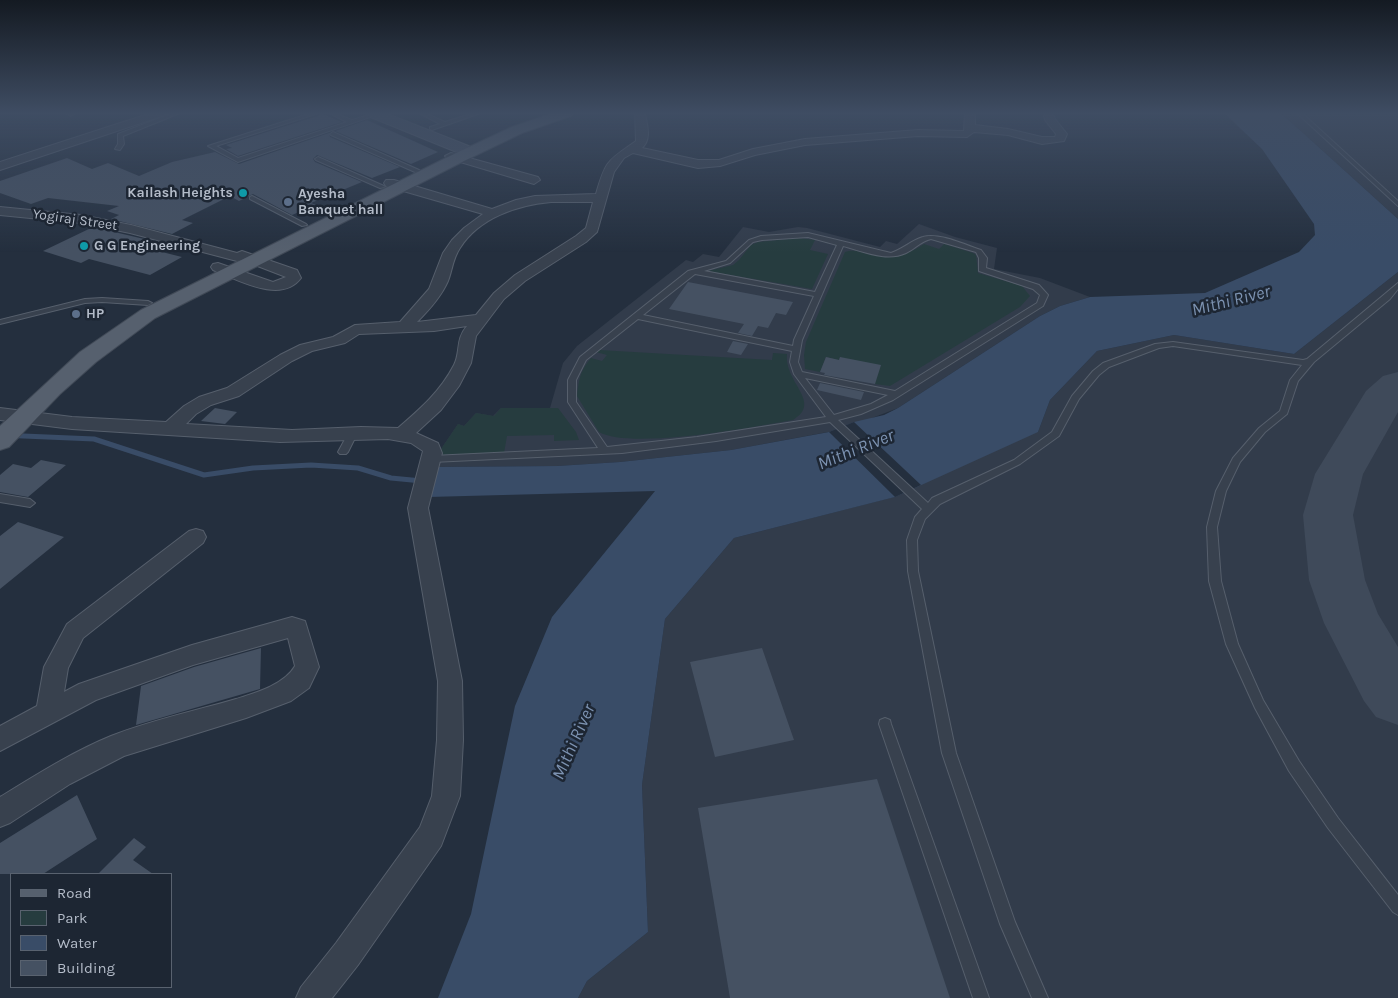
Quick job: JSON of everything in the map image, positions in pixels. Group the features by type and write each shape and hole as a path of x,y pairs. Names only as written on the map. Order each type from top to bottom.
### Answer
{"main road":[{"path":"0,441 8,418 72,369 95,344 148,303 236,262 417,171 446,160"},
{"path":"95,344 304,225 449,160"}],"street":[{"path":"0,166 19,160"},
{"path":"484,160 534,180"},
{"path":"402,435 435,406 450,386 463,363 468,335 498,296 520,278 562,253 592,229 608,172 616,160"},
{"path":"679,160 698,164 720,163 732,160"},
{"path":"391,185 492,213"},
{"path":"404,327 422,308 436,287 443,275 446,260 453,247 470,230 492,213 532,200 600,198"},
{"name":"Yogiraj Street","path":"0,210 81,219 130,229 236,262"},
{"path":"170,429 190,410 205,401 232,392 269,367 297,352 339,340 355,330 363,328 434,326 481,319"},
{"path":"8,418 87,425 291,436 319,436 353,432 402,435 417,438 431,447 434,453 418,508 450,681 450,740 446,796 430,836 347,954 312,998"},
{"path":"48,714 56,667 75,631 196,538"},
{"path":"0,739 88,692 192,655 258,635 292,627 297,628 307,667 300,680 282,694 246,707 118,746 61,775 0,812"}],"lane":[{"path":"320,160 391,185"},
{"path":"391,160 417,171"},
{"path":"1350,160 1398,204"},
{"path":"252,198 304,225"},
{"path":"431,464 604,450 724,437 831,418 878,404 896,394 1040,304 1044,295 1036,287 985,272 982,269 983,258 979,251 938,238 927,238 904,252 891,254 874,252 808,235 756,239 746,244 728,262 694,272 591,351 578,367 572,380 572,402 575,410 604,450"},
{"path":"841,243 796,349 794,362 798,374 831,418 928,509"},
{"path":"694,272 818,295"},
{"path":"1398,285 1387,297 1310,361 1294,380 1284,412 1262,430 1236,460 1220,491 1212,527 1215,582 1232,644 1259,704 1294,766 1333,823 1398,907"},
{"path":"0,322 85,301 102,300 148,303"},
{"path":"635,316 796,349"},
{"path":"1040,998 1008,924 949,753 912,572 912,540 920,518 936,501 1017,462 1056,434 1076,398 1096,372 1106,365 1158,346 1173,344 1291,363 1310,361"},
{"path":"798,374 896,394"},
{"path":"343,452 353,432"},
{"path":"0,498 30,502"},
{"path":"885,724 981,998"}],"shaded area":[{"path":"1332,160 1398,160 1398,219"},
{"path":"919,224 955,237 997,248 994,269 1040,278 1090,297 1060,306 1040,316 898,408 872,418 1038,432 1050,400 1097,351 1174,335 1294,354 1398,272 1398,998 578,998 587,981 648,932 642,785 665,619 734,538 894,497 828,432 731,450 620,462 557,466 435,467 441,449 458,424 464,426 476,413 493,416 501,408 550,408 563,363 577,346 686,260 693,262 703,254 719,257 743,227 769,232 798,227 807,228 880,247 886,241 897,244"}],"green space":[{"path":"799,238 815,240 810,250 828,254 812,289 708,271 733,265 751,245 758,242"},
{"path":"924,244 939,249 944,244 973,253 976,255 978,273 1022,286 1030,296 1020,307 890,386 875,384 840,357 839,360 826,357 820,372 805,369 804,355 806,342 845,252 854,251 891,256 904,254"},
{"path":"599,350 772,360 773,353 787,354 791,374 800,391 804,406 801,413 793,420 751,427 664,438 637,439 615,437 599,432 577,396 578,385 584,367 591,358 602,361 607,355 596,352"},
{"path":"501,408 558,408 576,432 579,440 554,441 554,435 507,436 504,453 439,455 458,424 464,426 476,413 494,416"}],"water":[{"name":"Mithi River","path":"1269,160 1332,160 1398,219 1398,272 1294,354 1174,335 1097,351 1050,400 1038,432 895,497 734,538 665,619 642,785 648,932 587,981 578,998 438,998 471,914 515,706 552,617 655,491 428,497 435,467 557,466 620,462 731,450 829,432 854,422 884,415 898,408 1040,316 1060,306 1090,297 1205,293 1299,252 1315,235 1314,224"}],"pier":[{"path":"854,422 921,485 895,497 829,432"}],"building":[{"path":"62,160 71,160 92,169 108,163 139,176 182,160 230,160 239,164 252,160 313,160 315,162 362,182 311,203 316,205 292,215 253,194 239,201 230,196 182,220 193,223 172,234 111,219 119,215 107,211 119,206 48,198 31,204 0,193 0,181"},
{"path":"328,160 383,160 400,167 372,178"},
{"path":"401,160 421,160 411,164"},
{"path":"93,227 157,242 146,248 182,257 150,275 89,259 81,263 43,251"},
{"path":"688,282 793,302 786,315 776,313 768,328 758,326 752,336 738,333 744,324 669,309"},
{"path":"733,341 748,344 741,355 727,352"},
{"path":"826,357 839,360 840,357 881,365 875,384 824,375 825,373 820,372"},
{"path":"820,383 864,392 861,400 817,390"},
{"path":"215,408 237,412 225,424 201,421"},
{"path":"41,460 66,465 28,497 0,492 0,475 13,464 31,468"},
{"path":"18,522 64,537 0,589 0,536"},
{"path":"261,648 260,689 136,725 141,686 194,667"},
{"path":"762,648 794,740 715,757 690,662"},
{"path":"877,779 950,998 730,998 698,808"},
{"path":"77,795 97,839 45,873 0,874 0,843"},
{"path":"134,838 146,847 133,860 152,873 99,873"}],"waterway":[{"path":"0,435 94,439 204,475 253,468 311,465 358,468 391,478 422,481"}],"taxiway":[{"path":"1398,385 1382,401 1339,474 1328,515 1337,580 1353,623 1386,682 1398,697"}],"place":[{"name":"Kailash Heights","path":"243,193"},
{"name":"Ayesha Banquet hall","path":"288,202"},
{"name":"G G Engineering","path":"84,246"},
{"name":"HP","path":"76,314"}]}
